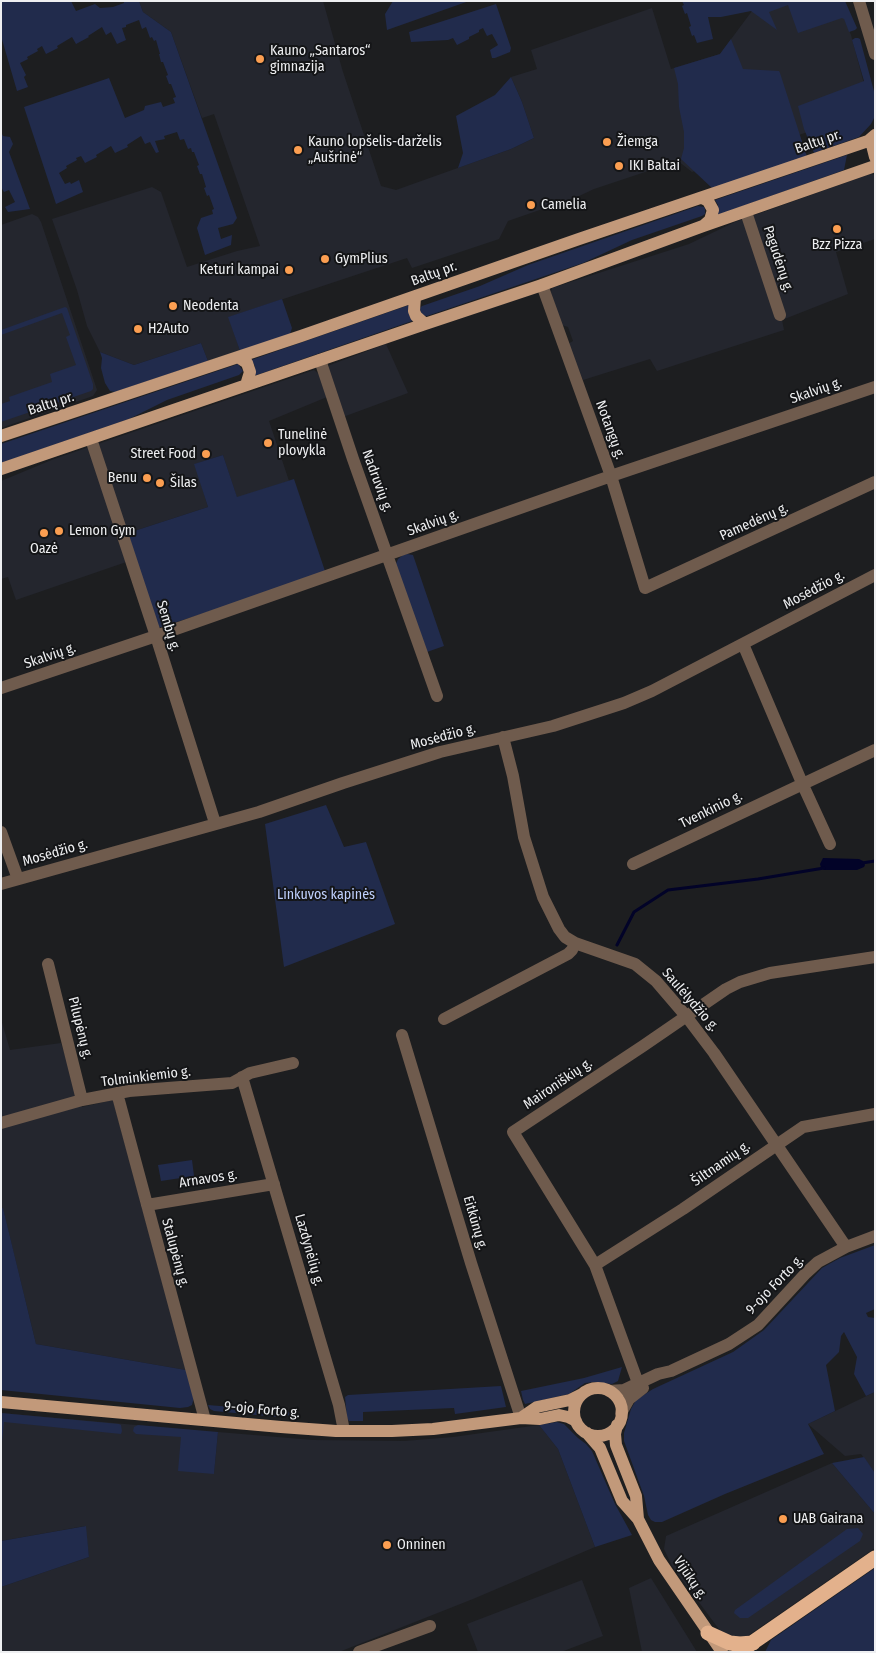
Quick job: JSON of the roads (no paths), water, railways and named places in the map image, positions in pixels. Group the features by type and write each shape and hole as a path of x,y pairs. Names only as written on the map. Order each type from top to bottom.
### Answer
{"highway":[{"path":"739,1652 757,1643 875,1558"},
{"path":"708,1633 730,1643 757,1643"}],"main road":[{"name":"Baltų pr.","path":"875,135 872,145 875,157"},
{"name":"Baltų pr.","path":"1,436 238,357 868,141 875,135"},
{"path":"1,469 542,285 875,166"},
{"path":"702,198 708,201 713,210 710,220 703,226"},
{"path":"416,296 414,311 416,316 425,324"},
{"path":"238,357 247,363 250,372 246,385"},
{"path":"595,1388 609,1391 618,1401 619,1419 607,1434 600,1436 582,1430 576,1421 574,1407 582,1394 595,1388"},
{"name":"9-ojo Forto g.","path":"521,1418 537,1407 570,1400 582,1394"},
{"name":"9-ojo Forto g.","path":"1,1402 280,1428 344,1431 433,1429 521,1418 540,1419 559,1415 576,1421"},
{"name":"Vijūkų g.","path":"619,1419 615,1434 616,1445 636,1496 638,1519"},
{"name":"Vijūkų g.","path":"587,1433 600,1448 622,1501 638,1519 659,1560 722,1652"}],"street":[{"path":"858,1 875,54"},
{"name":"Pagudėnų g.","path":"746,212 780,315"},
{"name":"Notangų g.","path":"542,285 611,476 645,588"},
{"name":"Nadruvių g.","path":"320,360 353,459 438,696"},
{"name":"Skalvių g.","path":"1,688 156,636 611,476 875,387"},
{"name":"Sembų g.","path":"91,439 216,823"},
{"name":"Pamedėnų g.","path":"645,588 875,482"},
{"name":"Mosėdžio g.","path":"1,884 259,812 409,762 553,726 624,703 652,691 875,575"},
{"path":"743,644 830,844"},
{"name":"Saulėlydžio g.","path":"503,737 513,776 524,837 543,897 559,929 575,943 635,964 656,981 710,1046 846,1246"},
{"name":"Tvenkinio g.","path":"633,864 875,750"},
{"path":"1,832 18,879"},
{"path":"444,1019 568,954 575,943"},
{"name":"Maironiškių g.","path":"638,1387 595,1265 514,1132 726,989 752,977 875,957"},
{"name":"Pilupėnų g.","path":"48,964 82,1100"},
{"name":"Eitkūnų g.","path":"402,1035 471,1263 521,1418"},
{"name":"Tolminkiemio g.","path":"1,1123 82,1100 117,1093 232,1083 250,1073 293,1063"},
{"name":"Lazdynėlių g.","path":"242,1077 344,1431"},
{"name":"Stalupėnų g.","path":"117,1093 205,1420"},
{"name":"Šiltnamių g.","path":"595,1265 683,1209 803,1126 875,1114"},
{"name":"Arnavos g.","path":"147,1205 274,1184"},
{"name":"9-ojo Forto g.","path":"619,1419 629,1399 638,1387 658,1374 670,1371 729,1344 746,1334 758,1325 818,1262 846,1246 875,1236"},
{"name":"9-ojo Forto g.","path":"609,1391 638,1387"},
{"path":"359,1652 430,1626"}],"waterway":[{"path":"862,863 875,861"},
{"path":"617,945 634,912 668,890 758,879 824,868"}],"place":[{"name":"Kauno „Santaros“ gimnazija","path":"260,59"},
{"name":"Žiemga","path":"607,142"},
{"name":"Kauno lopšelis-darželis „Aušrinė“","path":"298,150"},
{"name":"IKI Baltai","path":"619,166"},
{"name":"Camelia","path":"531,205"},
{"name":"Bzz Pizza","path":"837,229"},
{"name":"GymPlius","path":"325,259"},
{"name":"Keturi kampai","path":"289,270"},
{"name":"Neodenta","path":"173,306"},
{"name":"H2Auto","path":"138,329"},
{"name":"Tunelinė plovykla","path":"268,443"},
{"name":"Street Food","path":"206,454"},
{"name":"Benu","path":"147,478"},
{"name":"Šilas","path":"160,483"},
{"name":"Lemon Gym","path":"59,531"},
{"name":"Oazė","path":"44,533"},
{"name":"UAB Gairana","path":"783,1519"},
{"name":"Onninen","path":"387,1545"}],"park label":[{"name":"Linkuvos kapinės","path":"326,895"}]}
